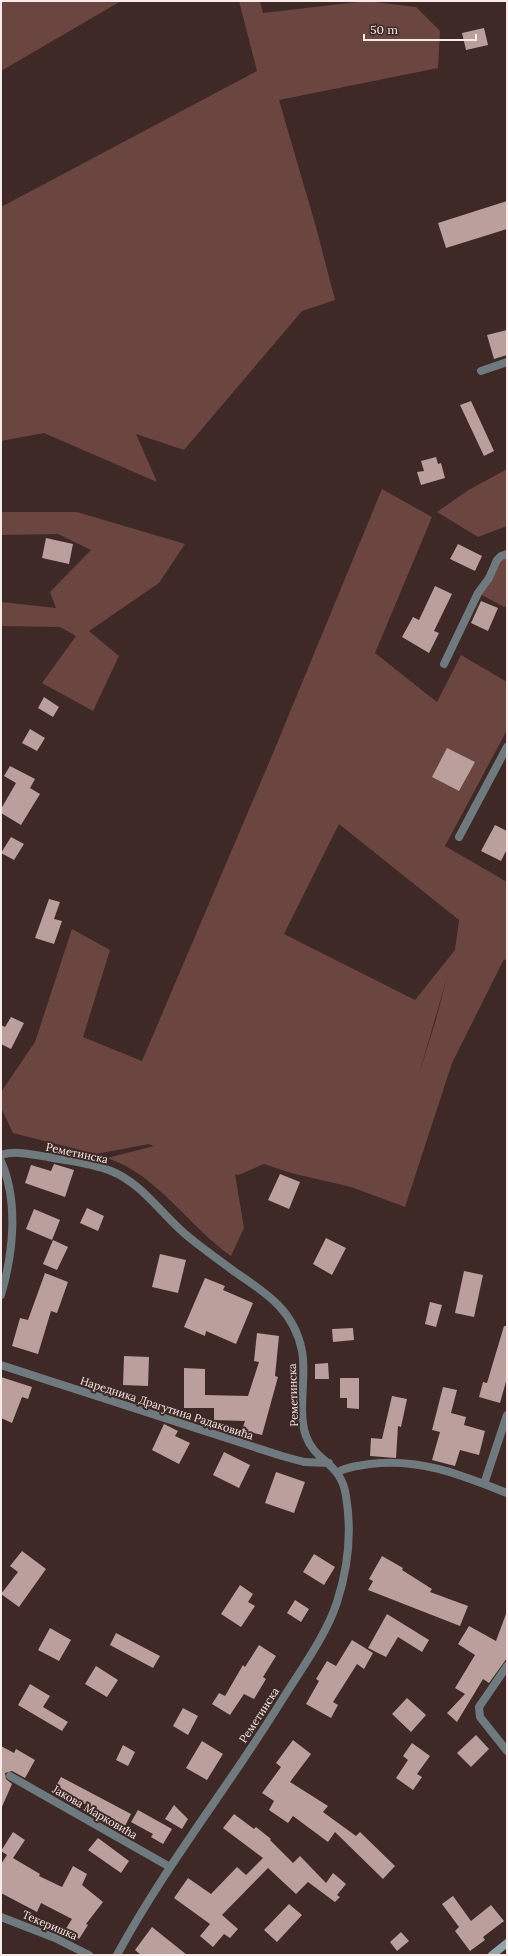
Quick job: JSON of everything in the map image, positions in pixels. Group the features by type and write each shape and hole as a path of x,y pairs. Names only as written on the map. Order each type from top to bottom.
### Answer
{"street":[{"path":"482,371 507,362"},
{"path":"444,664 478,593 489,578 497,560 501,556 507,554"},
{"path":"459,837 507,747"},
{"name":"Реметинска","path":"1,1156 12,1152 32,1154 91,1166 118,1174 137,1188 184,1233 271,1297 285,1312 292,1324 298,1337 302,1353 303,1422 305,1434 315,1450 338,1472 344,1484 346,1497 349,1539 346,1565 335,1608 327,1625 272,1716 222,1793 170,1867 117,1955"},
{"path":"1,1162 10,1194 11,1239 9,1261 1,1295"},
{"name":"Наредника Драгутина Радаковића","path":"1,1365 282,1456 304,1462 329,1463"},
{"path":"484,1484 507,1415"},
{"path":"338,1472 344,1468 371,1464 414,1463 452,1472 507,1493"},
{"path":"507,1666 479,1707 478,1712 480,1717 507,1751"},
{"name":"Јакова Марковића","path":"10,1776 170,1867"},
{"name":"Текеришка","path":"1,1917 54,1938 89,1955"},
{"path":"492,1955 507,1943"}],"shaded area":[{"path":"1,1 121,1 1,71"},
{"path":"239,1 260,1 263,13 366,1 416,7 440,31 438,68 279,100 316,227 335,300 302,311 184,450 136,434 157,482 44,433 1,441 1,207 257,71"},
{"path":"507,469 507,526 478,537 437,512 467,491"},
{"path":"382,489 432,517 375,653 437,702 461,655 507,682 507,730 445,846 507,882 507,961 504,959 452,1063 405,1207 351,1187 291,1173 264,1164 238,1175 235,1174 244,1228 231,1256 215,1244 157,1188 125,1166 107,1158 154,1146 149,1144 96,1154 13,1133 1,1108 1,1092 35,1042 72,929 110,950 83,1037 142,1061 271,758","holes":["339,824 459,920 455,950 415,1000 284,934","448,974 435,1023 419,1074"]},
{"path":"1,512 77,512 185,544 159,583 89,631 119,656 93,711 42,683 76,636 60,627 1,626 1,602 56,608 50,592 91,550 58,534 1,535"},
{"path":"507,555 507,606 504,607 478,593 497,560"}],"building":[{"path":"484,28 488,45 466,50 462,33"},
{"path":"507,201 507,229 446,248 438,223"},
{"path":"507,330 507,355 494,359 487,335"},
{"path":"471,401 494,451 484,456 460,405"},
{"path":"436,457 438,464 441,463 445,478 421,485 417,472 424,471 421,461"},
{"path":"46,538 73,544 69,564 42,558"},
{"path":"458,544 482,556 475,571 450,559"},
{"path":"435,586 452,594 434,631 439,633 429,653 402,637 413,617 419,620"},
{"path":"481,601 498,608 488,631 471,623"},
{"path":"44,697 59,707 53,717 38,708"},
{"path":"30,729 45,738 37,751 22,743"},
{"path":"447,748 475,762 459,791 432,777"},
{"path":"10,766 35,779 30,788 40,794 21,825 1,813 1,809 16,783 4,776"},
{"path":"495,825 507,831 507,849 501,861 481,851"},
{"path":"11,837 24,844 14,860 1,853"},
{"path":"49,899 60,902 54,919 62,921 54,944 35,938"},
{"path":"11,1017 24,1023 11,1049 1,1044 1,1025 5,1027"},
{"path":"54,1164 74,1170 65,1197 25,1183 31,1165 51,1171"},
{"path":"280,1174 300,1182 289,1209 268,1200"},
{"path":"87,1208 104,1216 98,1231 80,1223"},
{"path":"34,1209 60,1220 52,1240 26,1229"},
{"path":"326,1238 346,1248 332,1275 313,1264"},
{"path":"53,1240 68,1247 57,1270 43,1264"},
{"path":"160,1254 186,1260 178,1293 152,1287"},
{"path":"464,1271 483,1275 474,1317 455,1313"},
{"path":"45,1273 68,1282 57,1313 51,1311 38,1354 12,1346 20,1318 28,1320"},
{"path":"205,1278 225,1286 223,1290 253,1303 236,1344 206,1331 205,1336 184,1327"},
{"path":"430,1302 442,1305 436,1327 425,1324"},
{"path":"504,1326 507,1326 507,1378 500,1403 479,1397 483,1382 487,1383"},
{"path":"353,1328 354,1340 333,1342 332,1329"},
{"path":"257,1333 279,1336 275,1376 278,1377 262,1435 242,1430 245,1421 214,1420 214,1408 184,1408 184,1368 205,1369 205,1395 248,1396 259,1362 254,1361"},
{"path":"124,1356 149,1357 148,1386 123,1385"},
{"path":"328,1363 329,1379 315,1379 315,1364"},
{"path":"1,1377 32,1387 28,1399 22,1397 12,1423 1,1418"},
{"path":"340,1378 359,1378 359,1409 347,1408 347,1398 340,1398"},
{"path":"443,1387 457,1390 451,1413 466,1417 464,1425 485,1431 479,1455 460,1450 455,1466 432,1460 440,1432 432,1430"},
{"path":"392,1396 407,1399 401,1427 398,1426 396,1458 370,1456 371,1438 382,1439"},
{"path":"164,1424 178,1431 175,1436 190,1443 179,1464 152,1450"},
{"path":"224,1452 250,1465 239,1488 213,1475"},
{"path":"276,1472 305,1482 294,1513 265,1503"},
{"path":"22,1551 46,1569 19,1607 1,1594 18,1572 10,1566"},
{"path":"314,1554 335,1567 324,1585 303,1572"},
{"path":"382,1556 403,1568 402,1570 432,1589 430,1592 468,1606 460,1626 368,1590 373,1581 369,1579"},
{"path":"240,1585 253,1594 248,1602 255,1606 241,1627 221,1614"},
{"path":"295,1600 309,1609 301,1622 287,1613"},
{"path":"387,1614 429,1640 422,1652 398,1637 386,1657 368,1648"},
{"path":"506,1614 507,1658 489,1683 483,1679 457,1722 447,1713 465,1694 455,1688 475,1655 458,1644 469,1626 496,1641"},
{"path":"50,1628 71,1640 59,1661 38,1650"},
{"path":"116,1633 160,1656 153,1668 110,1645"},
{"path":"352,1640 373,1653 364,1669 357,1664 333,1702 338,1705 331,1718 306,1704 319,1681 316,1679 327,1661 336,1666"},
{"path":"259,1645 276,1656 263,1677 266,1679 254,1699 244,1694 230,1715 212,1704 219,1693 225,1696 243,1665 245,1667"},
{"path":"96,1666 118,1680 107,1697 85,1684"},
{"path":"30,1684 50,1696 43,1707 68,1722 62,1731 18,1705"},
{"path":"407,1698 426,1715 411,1732 392,1714"},
{"path":"183,1708 198,1716 188,1735 173,1726"},
{"path":"476,1735 489,1749 471,1767 457,1753"},
{"path":"293,1740 311,1754 290,1782 328,1806 323,1812 356,1836 360,1832 395,1866 383,1879 335,1832 328,1842 293,1816 288,1823 269,1810 274,1801 262,1793 281,1767 276,1763"},
{"path":"202,1741 223,1754 207,1780 186,1768"},
{"path":"412,1743 430,1756 417,1774 422,1777 413,1790 396,1778 408,1760 403,1756"},
{"path":"123,1745 135,1752 128,1766 116,1760"},
{"path":"1,1746 14,1753 16,1749 35,1760 25,1778 12,1771 5,1773 6,1779 12,1784 1,1809"},
{"path":"61,1777 131,1814 125,1826 55,1788"},
{"path":"174,1805 188,1819 182,1829 165,1819"},
{"path":"138,1810 172,1829 163,1844 151,1837 153,1834 131,1822"},
{"path":"234,1814 254,1829 256,1827 271,1839 270,1840 293,1863 300,1856 326,1883 333,1873 346,1884 337,1895 340,1897 335,1902 308,1882 296,1894 268,1868 222,1915 238,1929 230,1938 224,1934 213,1947 200,1936 210,1924 174,1898 188,1878 211,1894 237,1867 246,1875 263,1858 223,1828"},
{"path":"13,1832 25,1840 13,1858 40,1874 39,1876 62,1887 73,1866 87,1874 82,1885 103,1902 86,1924 88,1925 79,1939 65,1930 72,1919 41,1903 37,1912 1,1893 1,1864 7,1855 1,1851"},
{"path":"98,1838 129,1861 121,1873 88,1850"},
{"path":"453,1896 471,1921 491,1905 504,1921 483,1937 485,1940 470,1951 455,1931 459,1927 442,1904"},
{"path":"289,1904 302,1915 277,1942 264,1930"},
{"path":"152,1927 187,1955 141,1955 135,1950"},
{"path":"401,1932 409,1941 397,1951 390,1942"}]}
